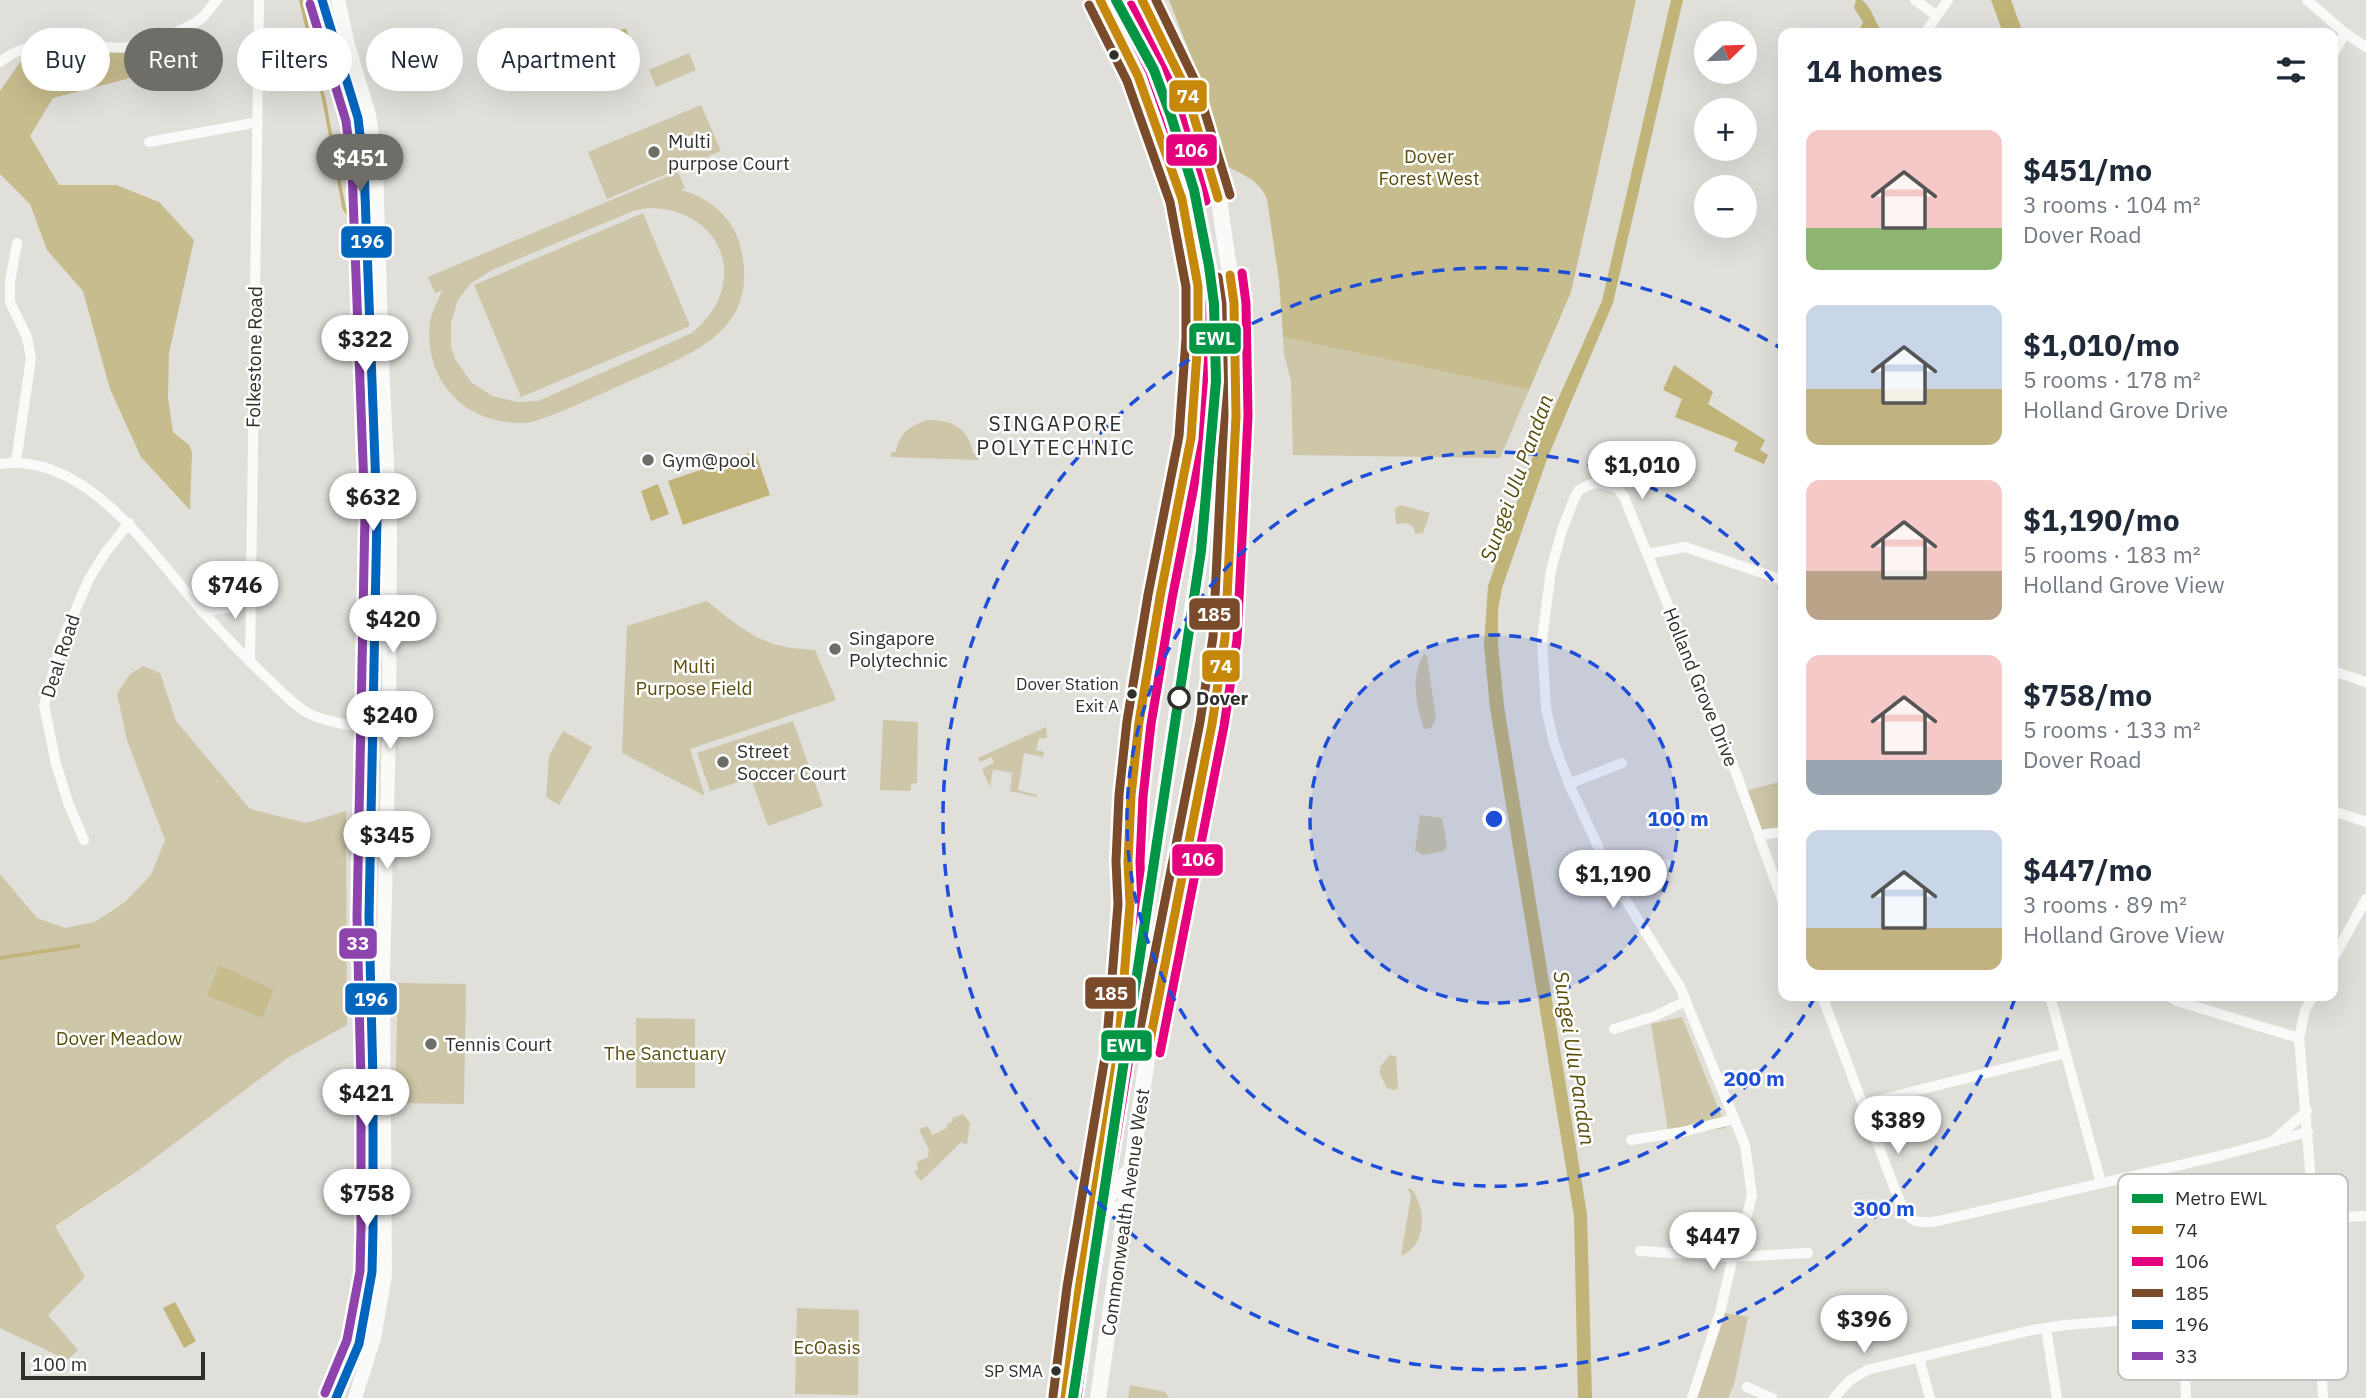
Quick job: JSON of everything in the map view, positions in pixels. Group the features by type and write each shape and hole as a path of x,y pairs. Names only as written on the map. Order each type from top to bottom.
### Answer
{"main road":[{"name":"Commonwealth Avenue West","path":"1065,1398 1079,1289 1118,1052 1130,904 1128,862 1131,796 1139,722 1191,438 1198,338 1198,286 1182,199 1138,76 1100,0"},
{"name":"Commonwealth Avenue West","path":"1098,1398 1153,1017 1217,698 1228,588 1236,416 1234,303 1219,200 1185,87 1142,0"},
{"path":"1094,1196 1110,1195 1124,1182 1136,1138"},
{"path":"1091,1224 1102,1211 1125,1211"}],"street":[{"path":"0,62 8,56 40,45 134,47 202,19 217,0"},
{"name":"Folkestone Road","path":"250,662 259,0"},
{"path":"322,0 358,118 390,525 389,732 376,1331 355,1398"},
{"path":"336,1398 359,1344 378,1273 369,917 377,515 374,315 376,165 369,115 338,0"},
{"path":"1915,0 1937,16"},
{"path":"1929,28 1948,0"},
{"path":"2307,0 2345,33 2366,47"},
{"path":"2338,46 2345,33"},
{"path":"149,142 258,122"},
{"path":"16,462 31,358 27,337 10,302 10,282 17,243"},
{"path":"0,464 16,462 39,467 76,482 101,499 129,523 202,612 250,662 308,714 389,732"},
{"name":"Holland Grove Drive","path":"1569,784 1554,743 1546,708 1542,640 1551,570 1574,499 1579,490 1595,483 1616,488 1624,497 1702,685 1778,888"},
{"name":"Deal Road","path":"85,840 69,805 56,764 44,702 62,641 89,579 104,553 129,523"},
{"path":"1647,554 1685,547 1778,578"},
{"path":"202,612 230,607 251,591"},
{"path":"2338,673 2366,682"},
{"path":"1622,763 1569,784 1615,883 1680,987 1745,1145 1752,1195 1720,1312 1692,1398"},
{"path":"2338,813 2366,822"},
{"path":"1759,835 1778,833"},
{"path":"1615,883 1666,864"},
{"path":"2338,950 2366,899"},
{"path":"1614,1029 1655,1016 1686,1001"},
{"path":"1824,1001 1894,1187 1913,1222 1938,1221 2118,1179"},
{"path":"2051,1001 2101,1183"},
{"path":"2177,1001 2299,1038"},
{"path":"2310,1001 2305,1010 2299,1038 2311,1174"},
{"path":"1863,1104 2066,1054"},
{"path":"2272,1142 2306,1111"},
{"path":"1631,1140 1682,1132 1734,1119"},
{"path":"2140,1174 2308,1132"},
{"path":"2348,1217 2366,1216"},
{"path":"1640,1251 1733,1257 1808,1252"},
{"path":"1834,1398 1849,1381 1867,1370 2046,1328 2118,1322"},
{"path":"2046,1328 2057,1398"},
{"path":"1919,1358 1930,1398"},
{"path":"2185,1380 2186,1398"},
{"path":"2321,1380 2322,1398"},
{"path":"1747,1387 1772,1398"}],"green space":[{"name":"Dover Forest West","path":"1169,0 1636,0 1571,292 1529,390 1283,337 1279,280 1267,199 1256,183 1228,167 1210,104"},
{"path":"124,49 124,80 110,83 110,51"},
{"path":"689,53 696,70 656,87 649,70"},
{"path":"21,61 21,91 80,91 53,98 30,136 59,185 116,185 159,202 194,240 169,353 168,398 173,432 189,445 192,452 190,510 141,457 110,389 83,291 47,250 30,204 0,174 0,91"},
{"name":"Multi purpose Court","path":"701,105 721,151 607,199 588,152"},
{"path":"678,172 685,188 681,190 710,203 732,226 740,245 744,274 741,298 732,318 699,348 654,371 557,413 532,422 510,423 471,410 455,398 443,383 434,364 430,344 430,321 442,291 435,293 428,277","holes":["647,208 673,211 695,220 710,234 721,252 724,272 721,293 710,314 692,333 538,401 518,402 492,396 471,382 455,359 451,347 451,323 458,300 470,284 492,270 633,211"]},
{"path":"643,213 690,326 521,397 474,285"},
{"path":"1283,337 1529,390 1500,458 1293,455 1291,381"},
{"path":"928,420 958,427 968,437 978,460 891,457 891,452 896,452 907,431"},
{"path":"1400,505 1430,513 1423,533 1415,534 1414,528 1407,523 1396,524 1395,509"},
{"name":"Multi Purpose Field","path":"707,601 761,639 786,647 815,650 836,700 690,749 705,796 622,753 627,626"},
{"path":"1424,654 1427,656 1436,719 1431,728 1424,729 1417,701 1416,681"},
{"name":"Dover Meadow","path":"143,666 160,673 176,721 250,809 306,823 346,811 347,1025 289,1057 139,1170 55,1226 85,1277 48,1315 78,1350 67,1360 0,1328 0,874 37,918 65,928 95,922 125,902 151,875 165,840 127,740 117,694 130,674"},
{"path":"883,720 918,722 917,783 911,784 911,791 880,790"},
{"path":"793,721 823,806 768,826 751,778 710,791 697,753"},
{"path":"1046,727 1047,738 1039,738 1036,750 1044,752 1043,757 1024,753 1018,790 1037,797 1010,791 1012,773 993,769 990,787 982,769 994,763 992,757 980,762 978,758"},
{"path":"563,731 592,747 559,805 546,797 549,756"},
{"path":"1778,782 1778,831 1753,835 1738,793"},
{"path":"1420,815 1442,818 1447,846 1444,851 1422,855 1415,850"},
{"path":"219,965 274,990 262,1018 207,996"},
{"name":"Tennis Court","path":"398,983 466,984 464,1104 395,1103"},
{"path":"1682,1017 1726,1128 1669,1136 1651,1024"},
{"name":"The Sanctuary","path":"636,1018 695,1019 695,1088 636,1088"},
{"path":"1390,1055 1396,1056 1398,1088 1395,1090 1387,1088 1380,1074 1380,1067"},
{"path":"963,1114 970,1123 967,1145 961,1142 921,1181 914,1172 918,1170 917,1162 928,1157 929,1150 919,1129 928,1126 932,1135 947,1128 947,1124 953,1121 952,1118"},
{"path":"1411,1188 1420,1205 1422,1225 1416,1243 1401,1256 1411,1196 1408,1189"},
{"name":"EcOasis","path":"797,1308 859,1310 858,1395 795,1394"},
{"path":"1720,1312 1748,1317 1734,1385 1728,1398 1692,1398"},
{"path":"1130,1385 1165,1392 1169,1398 1128,1398"}],"shaded area":[{"path":"1671,0 1683,0 1613,303 1547,459 1502,588 1498,609 1498,644 1504,706 1587,1214 1592,1398 1578,1398 1574,1216 1490,708 1484,645 1488,586 1534,453 1602,301"},
{"path":"1856,0 1862,0 1880,28 1860,28 1863,22 1854,8"},
{"path":"1991,0 2011,0 2021,28 2001,28"},
{"path":"1674,365 1713,392 1708,404 1765,440 1760,450 1768,455 1764,464 1734,451 1738,442 1675,417 1682,399 1663,390"},
{"path":"755,451 770,495 683,525 668,481"},
{"path":"658,484 669,514 651,521 641,491"},
{"path":"175,1302 196,1341 184,1348 163,1308"}],"waterway":[{"path":"301,1 325,105 344,208 351,218"},
{"path":"0,958 79,946"}],"metro line":[{"name":"EWL","path":"1073,1398 1201,551 1216,381 1214,304 1194,190 1154,70 1116,0"}],"transit line":[{"name":"196","path":"322,0 358,118 364,168 377,515 369,917 373,1081 372,1272 359,1344 336,1398"},
{"name":"74","path":"1065,1398 1079,1289 1118,1052 1130,904 1128,862 1131,796 1139,722 1191,438 1198,338 1198,286 1182,199 1138,76 1100,0"},
{"name":"106","path":"1077,1398 1091,1291 1130,1053 1142,905 1140,862 1143,797 1151,724 1203,440 1210,338 1210,285 1194,196 1150,72 1114,0"},
{"name":"74","path":"1142,0 1185,87 1218,198"},
{"name":"185","path":"1156,0 1196,83 1230,195"},
{"name":"33","path":"310,4 346,121 352,169 365,515 357,917 361,1081 360,1271 347,1340 325,1393"},
{"name":"185","path":"1053,1396 1067,1287 1106,1051 1118,904 1116,861 1119,795 1127,721 1179,436 1186,338 1186,287 1170,202 1127,81 1089,5"},
{"name":"106","path":"1131,5 1174,91 1206,201"},
{"name":"106","path":"1160,1053 1224,726 1237,640 1248,416 1246,303 1242,273"},
{"name":"74","path":"1148,1051 1212,724 1225,638 1236,416 1234,303 1230,275"},
{"name":"185","path":"1136,1049 1200,722 1213,637 1224,416 1222,304 1218,277"}],"place":[{"name":"Multi purpose Court","path":"654,152"},
{"name":"Gym@pool","path":"648,460"},
{"name":"Singapore Polytechnic","path":"835,649"},
{"name":"Dover Station Exit A","path":"1132,694"},
{"name":"Dover","path":"1179,698"},
{"name":"Street Soccer Court","path":"723,762"},
{"name":"Tennis Court","path":"431,1044"},
{"name":"SP SMA","path":"1056,1371"}],"district":[{"name":"SINGAPORE POLYTECHNIC","path":"1056,435"}],"water label":[{"name":"Sungei Ulu Pandan","path":"1516,478"},
{"name":"Sungei Ulu Pandan","path":"1575,1058"}]}
